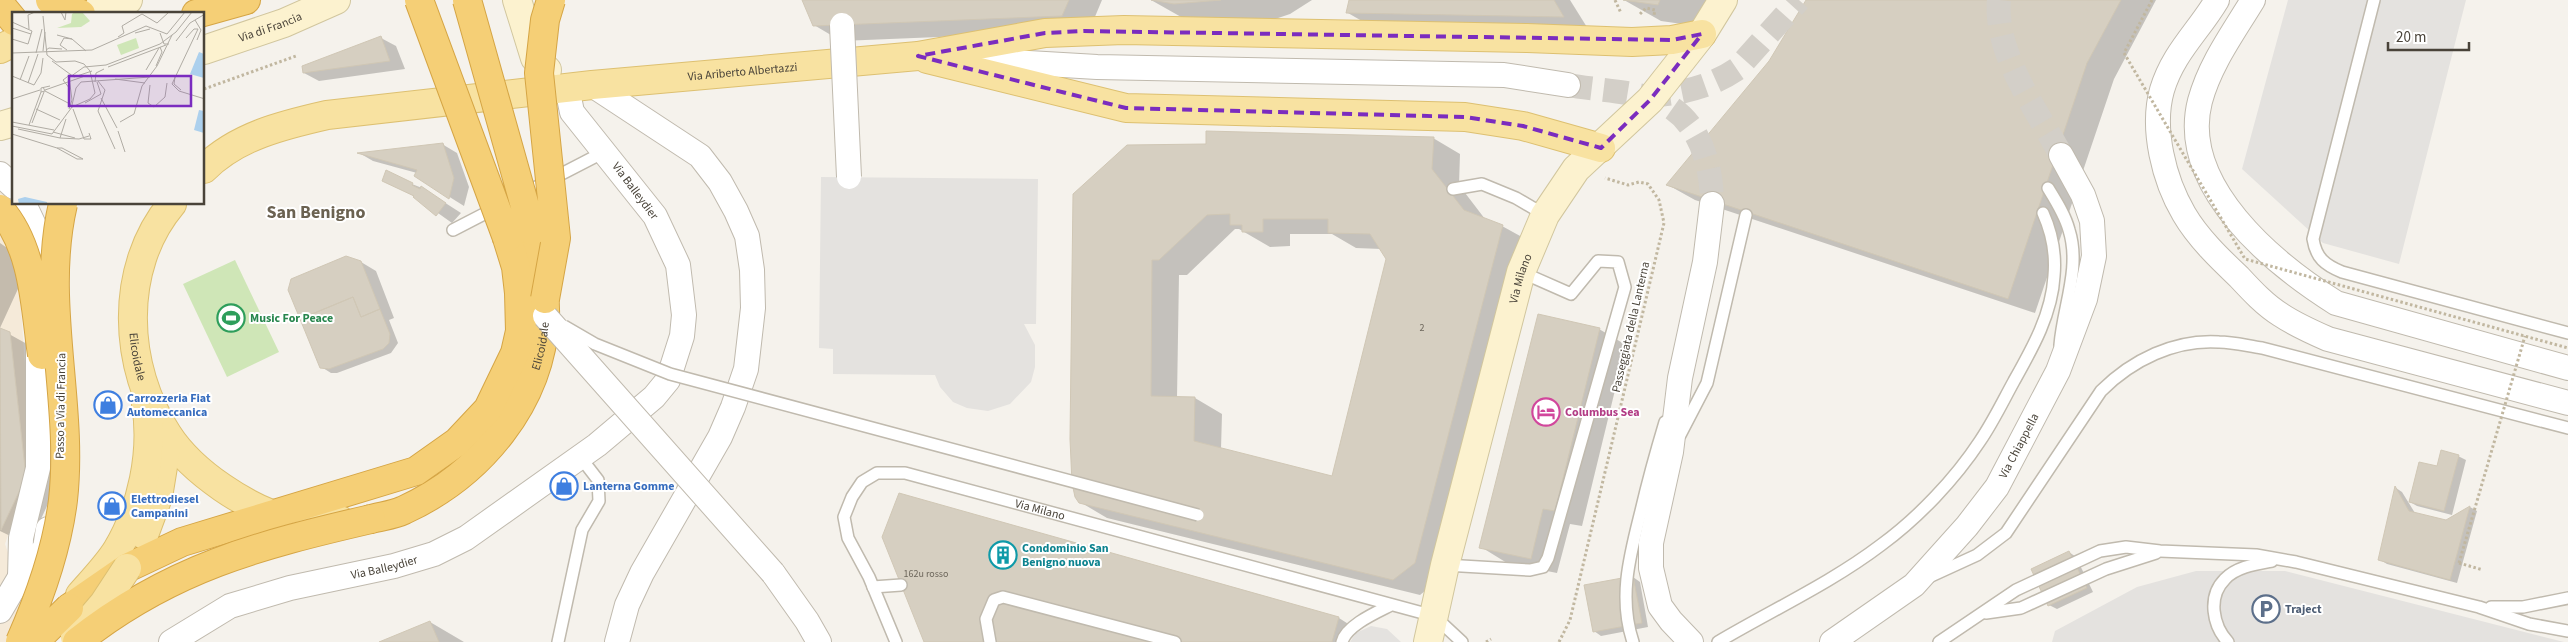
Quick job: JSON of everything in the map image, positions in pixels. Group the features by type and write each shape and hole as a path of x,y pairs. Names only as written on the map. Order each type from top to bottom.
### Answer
{"highway":[{"path":"50,0 77,12"},
{"path":"69,12 90,0"},
{"path":"277,515 416,470 442,455 476,424 488,410 515,353 520,331 516,267 419,0"},
{"name":"Elicoidale","path":"78,642 107,618 146,594 214,563 259,546 402,511 438,491 463,474 491,448 519,406 539,356 545,308 541,263 467,0"},
{"path":"545,308 556,238 538,73 545,20 551,0"},
{"path":"203,12 240,2"},
{"path":"205,20 240,2"},
{"path":"0,4 12,19"},
{"path":"0,209 7,218 21,245 30,274 63,500"},
{"path":"20,642 38,602 52,552 63,500 64,430 55,301 58,239 67,210"},
{"name":"Elicoidale","path":"34,642 58,605 127,568 182,542 277,515"}],"main road":[{"path":"95,12 128,0"},
{"name":"Via di Francia","path":"205,50 284,23 336,0"},
{"path":"518,0 535,58 579,86"},
{"name":"Via Milano","path":"1431,629 1445,565 1521,272 1545,215 1576,169 1601,148 1650,100 1702,34 1724,0"},
{"path":"918,56 1045,33 1084,31 1527,38 1632,42 1672,40 1702,34"},
{"path":"0,50 12,43"},
{"path":"918,56 1126,108 1465,118 1523,126 1601,148"},
{"name":"Via Ariberto Albertazzi","path":"579,86 918,56"},
{"path":"205,168 236,146 260,133 289,123 327,115 579,86"},
{"name":"Elicoidale","path":"171,205 154,232 136,280 133,333 143,385 168,436 189,461 212,481 251,504 277,515 306,521 371,519"},
{"path":"58,605 100,572 116,550 131,522 145,469 148,440 148,417 143,385"},
{"path":"71,642 104,603 127,568 147,529 158,497 164,470 168,436"}],"street":[{"path":"2217,0 2178,51 2162,89 2160,103 2161,146 2166,171 2184,214 2198,233 2260,298 2280,315 2302,328 2328,339 2568,403"},
{"path":"2253,0 2213,66 2199,103 2198,124 2204,164 2214,187 2254,239 2307,284 2336,302 2568,368"},
{"path":"842,24 849,177"},
{"path":"918,56 1097,67 1504,75 1568,85"},
{"path":"579,86 700,156 720,182 736,211 746,236 752,270 753,308 750,343 746,369 733,407 720,437 642,573 627,605 617,642"},
{"name":"Via Balleydier","path":"170,642 230,606 290,588 348,577 434,554 466,538 581,458 654,397 668,380 682,336 684,315 678,265 655,216 572,112 579,86"},
{"path":"2058,371 2085,299 2094,256 2092,221 2084,195 2061,155"},
{"path":"0,174 12,185"},
{"path":"1691,642 1671,622 1660,606 1651,568 1651,543 1671,452 1680,378 1705,262 1712,204"},
{"name":"Passo a Via di Francia","path":"0,611 22,538 38,468 38,319 34,225 24,205"},
{"path":"34,225 67,210"},
{"name":"Passo a Via di Francia","path":"10,573 45,548 59,470 62,318 67,210"},
{"path":"545,308 773,573 807,621 818,642"},
{"name":"Via Chiappella","path":"1834,641 1914,585 1967,526 1997,487 2058,371"},
{"path":"10,573 58,605"}],"lane":[{"path":"2374,0 2313,239 2319,258 2326,266 2342,272 2568,333"},
{"name":"Via Balleydier","path":"453,230 604,152"},
{"path":"1453,189 1482,184 1516,198 1545,215"},
{"name":"Via Chiappella","path":"2048,188 2070,230 2074,266 2061,330 2058,371"},
{"path":"2043,213 2052,241 2054,277 2061,330"},
{"path":"1671,452 1707,382 1746,215"},
{"path":"1445,565 1530,570 1542,567 1548,558 1625,287 1618,262 1598,261 1570,294 1521,272"},
{"path":"1718,642 1853,565 1883,544 1929,501 1963,463 1980,440 2037,337 2048,308 2054,277"},
{"path":"545,308 595,344 670,374 1198,515"},
{"path":"1914,585 1976,554 2006,533 2100,391 2113,379 2139,361 2157,352 2178,347 2220,342 2262,348 2568,428"},
{"path":"1633,642 1627,616 1626,575 1655,453 1680,378"},
{"path":"558,642 582,530 599,501 598,480 581,458"},
{"name":"Via Milano","path":"896,642 873,587 848,538 844,517 852,497 862,482 877,473 905,473 1389,606 1431,629"},
{"path":"1940,642 2016,590 2100,551 2126,547 2160,551 2256,556 2296,562 2479,607 2529,624 2568,631"},
{"path":"1984,613 2021,608 2106,569 2160,551"},
{"path":"2228,642 2219,632 2214,619 2218,589 2225,579 2238,570 2261,563 2296,562"},
{"path":"873,587 901,585"},
{"path":"990,642 986,619 994,600 1002,597 1175,642"},
{"path":"2479,607 2523,607 2568,598"},
{"path":"1342,642 1362,620 1389,606"},
{"path":"1431,629 1462,642"}],"path":[{"path":"1615,0 1619,12 1625,15"},
{"path":"2152,0 2124,53 2245,259 2568,348"},
{"path":"205,90 296,56"},
{"name":"Passeggiata della Lanterna","path":"1559,642 1570,620 1664,223 1659,200 1648,184 1639,182 1628,185"},
{"path":"2483,570 2459,563 2525,336"},
{"path":"1486,642 1491,639"}],"highlighted area":[{"path":"1084,31 1672,40 1702,34 1650,100 1601,148 1523,126 1465,117 1126,108 918,56 1045,33"}],"shaded area":[{"path":"2288,0 2466,0 2399,264 2323,243 2242,169"},
{"path":"0,166 4,169 20,294 32,467 5,544 40,642 0,642"},
{"path":"821,177 1038,179 1036,324 1024,324 1035,345 1035,367 1031,382 1010,404 988,411 967,408 953,402 940,387 935,375 833,374 833,349 819,348"},
{"name":"Traject","path":"2196,571 2285,571 2564,642 2052,642 2055,631 2137,587"},
{"path":"1371,626 1387,629 1401,642 1350,642 1356,633"}],"green space":[{"name":"Music For Peace","path":"235,260 279,352 227,377 183,284"}],"building":[{"path":"802,0 1069,0 1062,16 813,26"},
{"path":"1151,0 1221,0 1174,4"},
{"path":"1349,0 1554,0 1564,17 1346,13"},
{"path":"1623,0 1660,0 1658,5"},
{"path":"1806,0 2121,0 2087,63 2008,299 1666,185 1769,61"},
{"path":"381,36 390,61 303,73 302,66"},
{"path":"1206,131 1434,137 1432,169 1464,210 1503,225 1415,563 1393,580 1079,503 1075,497 1072,483 1070,439 1073,194 1127,145 1206,144","holes":["1230,214 1230,225 1242,225 1242,232 1263,232 1263,219 1328,219 1328,233 1370,234 1386,259 1332,476 1194,441 1195,397 1151,396 1152,260 1159,260 1207,215"]},
{"path":"443,143 454,178 449,199 414,176 417,170 357,153"},
{"path":"386,170 413,183 412,185 420,189 421,186 446,203 436,216 414,196 382,181"},
{"path":"346,256 361,261 380,309 361,317 353,297 300,319 288,290 291,279"},
{"path":"353,297 361,317 380,309 390,334 389,343 383,349 329,369 320,368 300,319"},
{"name":"Columbus Sea","path":"1538,314 1600,328 1555,511 1543,509 1531,559 1479,548"},
{"path":"0,328 10,332 26,477 1,530"},
{"path":"2441,450 2459,455 2444,511 2409,502 2419,462 2437,466"},
{"path":"2395,486 2409,511 2446,520 2470,506 2450,580 2378,560"},
{"name":"Condominio San Benigno nuova","path":"899,493 1339,617 1332,642 924,642 882,537"},
{"path":"2069,551 2087,588 2048,606 2031,569"},
{"path":"1633,576 1642,623 1593,632 1584,585"},
{"path":"430,621 439,642 379,642"}],"tunnel":[{"path":"1646,96 1670,94 1693,89 1726,76 1737,69 1799,0"},
{"path":"1999,0 1999,20 2010,60 2029,100 2061,155"},
{"path":"1568,85 1638,95 1659,101 1673,109 1693,131 1706,158 1712,204"}],"place":[{"name":"Music For Peace","path":"231,318"},
{"name":"Carrozzeria Fiat Automeccanica","path":"108,405"},
{"name":"Columbus Sea","path":"1546,412"},
{"name":"Lanterna Gomme","path":"564,486"},
{"name":"Elettrodiesel Campanini","path":"112,506"},
{"name":"Condominio San Benigno nuova","path":"1003,555"},
{"name":"Traject","path":"2266,609"}],"district":[{"name":"San Benigno","path":"316,212"}]}
